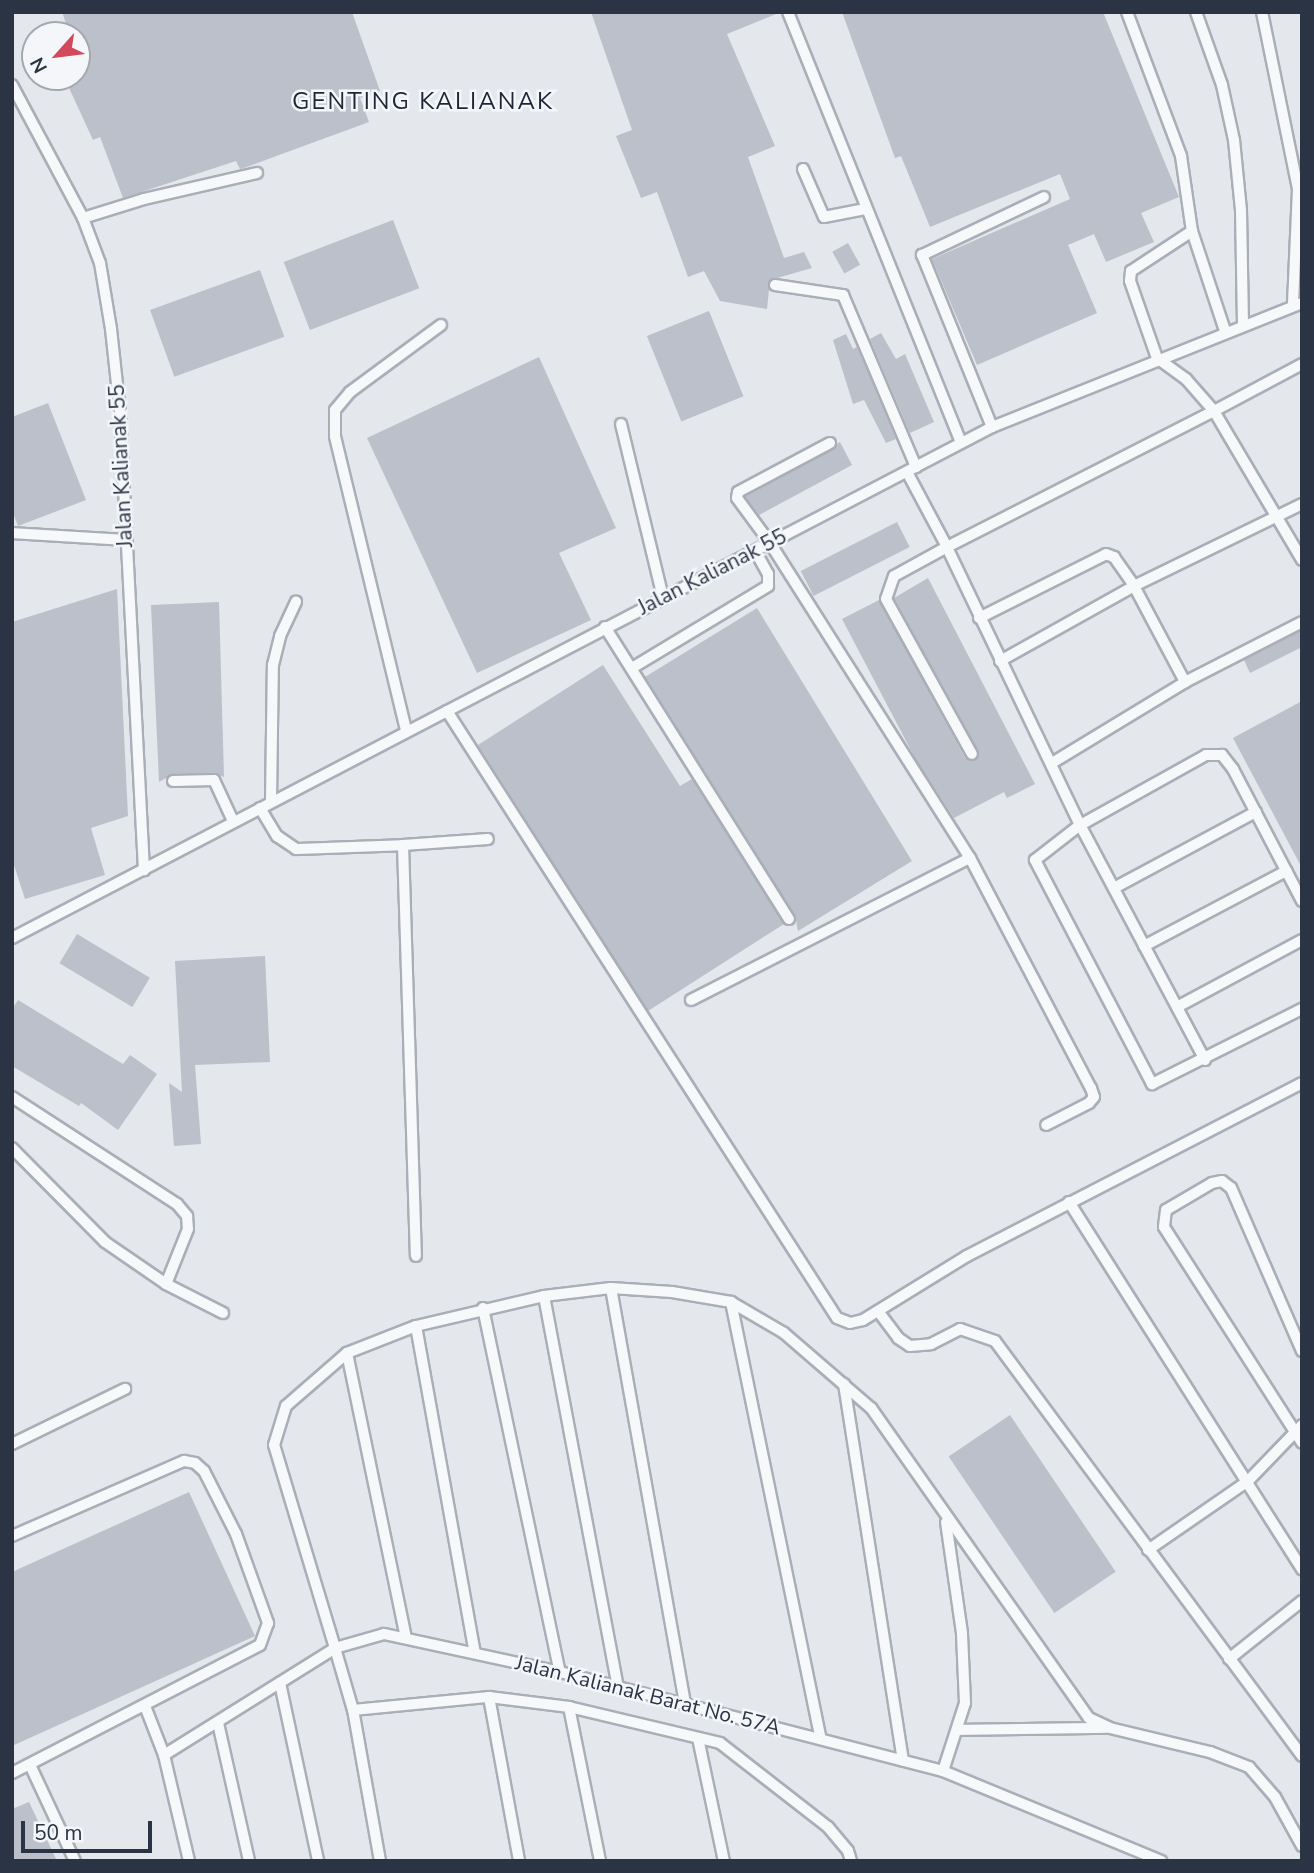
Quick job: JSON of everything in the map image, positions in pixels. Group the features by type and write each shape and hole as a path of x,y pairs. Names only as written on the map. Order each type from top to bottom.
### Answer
{"lane":[{"path":"788,12 961,443"},
{"path":"1127,12 1181,156 1192,231 1225,331"},
{"path":"1196,12 1222,85 1234,140 1241,210 1242,324"},
{"name":"Jalan Kalianak 55","path":"12,938 406,730 992,427 1298,303 1298,189 1262,12"},
{"name":"Jalan Kalianak 55","path":"12,85 83,218 100,263 111,329 144,870"},
{"path":"803,169 824,217 865,209"},
{"path":"83,218 144,199 257,173"},
{"path":"992,427 922,255 1044,197"},
{"path":"1192,231 1131,271 1130,281 1157,358 1186,379 1214,411 1302,560"},
{"path":"775,285 843,295 912,469 979,618 1080,825 1205,1060"},
{"path":"406,730 335,436 335,410 350,392 441,325"},
{"path":"972,754 886,599 894,576 1302,364"},
{"path":"621,424 663,597"},
{"path":"830,443 736,495 770,543 970,859 1091,1088 1089,1103 1046,1125"},
{"path":"1000,661 1134,586 1302,504"},
{"path":"12,533 125,540"},
{"path":"632,668 768,586 768,574 755,551"},
{"path":"979,618 1106,554 1114,557 1134,586 1185,682"},
{"path":"271,801 273,664 296,601"},
{"path":"1052,763 1185,682 1302,622"},
{"path":"605,627 789,919"},
{"path":"447,711 837,1318 850,1323 878,1311 1069,1202 1302,1083"},
{"path":"1302,901 1256,812 1222,755 1206,755 1080,825 1039,853 1035,869 1152,1084 1205,1060 1302,1009"},
{"path":"173,781 214,780 233,821"},
{"path":"260,808 277,836 296,849 488,839"},
{"path":"1114,888 1256,812"},
{"path":"403,845 416,1256"},
{"path":"691,1000 970,859"},
{"path":"1144,946 1286,871"},
{"path":"1177,1007 1302,940"},
{"path":"12,1097 177,1204 187,1216 188,1229 166,1284"},
{"path":"12,1149 105,1242 166,1284 223,1313"},
{"path":"1148,1550 1248,1480 1300,1434 1164,1227 1166,1210 1212,1183 1222,1181 1231,1188 1302,1351"},
{"path":"1069,1202 1248,1480 1302,1569"},
{"path":"611,1288 685,1703"},
{"path":"380,1861 353,1710 274,1445 286,1406 347,1353 416,1326 483,1308 544,1296 611,1288 730,1302 784,1333 871,1408 1074,1703 1089,1718 1110,1728 1210,1752 1249,1767 1275,1797 1302,1846"},
{"path":"544,1296 618,1687"},
{"path":"730,1302 820,1736"},
{"path":"483,1308 559,1672"},
{"path":"878,1311 898,1338 910,1346 931,1344 960,1329 995,1341 1302,1756"},
{"path":"416,1326 475,1653"},
{"path":"347,1353 406,1638"},
{"path":"844,1384 903,1760"},
{"path":"12,1444 125,1389"},
{"path":"12,1535 184,1461 204,1471 236,1534 268,1623 260,1646 12,1773"},
{"path":"943,1771 965,1703 962,1633 945,1518"},
{"path":"1229,1660 1302,1601"},
{"name":"Jalan Kalianak Barat No. 57A","path":"164,1755 335,1648 371,1635 406,1638 559,1672 820,1736 943,1771 1161,1861"},
{"path":"280,1683 317,1861"},
{"path":"489,1697 519,1861"},
{"name":"Jalan Kalianak Barat No. 57A","path":"353,1710 489,1697 569,1707 720,1744 828,1827 848,1851 850,1861"},
{"path":"145,1706 164,1755 189,1861"},
{"path":"569,1707 600,1861"},
{"path":"219,1723 249,1861"},
{"path":"957,1730 1110,1728"},
{"path":"698,1738 724,1861"},
{"path":"30,1765 75,1861"}],"building":[{"path":"62,12 352,12 380,91 360,98 369,122 244,168 240,169 236,161 123,198 100,137 93,140 70,91 91,91 91,21 65,21"},
{"path":"591,12 781,12 727,34 775,146 748,157 784,258 804,252 812,268 770,280 767,309 720,301 704,271 688,277 657,192 641,198 616,136 632,130"},
{"path":"842,12 1103,12 1179,197 1141,213 1154,242 1106,262 1094,234 1068,245 1097,313 977,365 932,259 1070,199 1060,174 930,227 901,156 895,158"},
{"path":"393,220 419,288 310,330 284,262"},
{"path":"848,243 860,265 844,274 832,252"},
{"path":"260,270 284,337 174,377 150,310"},
{"path":"709,311 743,396 681,421 647,336"},
{"path":"881,333 896,359 905,354 934,422 910,433 870,339"},
{"path":"846,334 853,349 857,347 896,439 886,443 864,400 853,404 833,340"},
{"path":"539,357 616,528 559,553 591,620 477,673 367,438"},
{"path":"48,403 86,500 18,526 12,510 12,417"},
{"path":"840,442 852,465 759,515 745,497"},
{"path":"897,522 910,547 813,596 801,571"},
{"path":"928,578 1035,784 1007,798 1004,792 954,818 915,758 842,619 879,600 965,758 975,761 978,750 894,598"},
{"path":"117,589 128,816 91,828 105,875 25,899 12,859 12,622"},
{"path":"219,602 224,777 214,773 173,774 159,782 151,605"},
{"path":"757,608 912,861 798,931 795,915 645,677"},
{"path":"1302,630 1302,647 1250,673 1244,660"},
{"path":"603,665 680,786 692,779 784,924 648,1011 478,745"},
{"path":"1302,701 1302,868 1233,738"},
{"path":"77,934 150,978 132,1007 59,963"},
{"path":"265,956 270,1062 195,1065 201,1144 174,1146 169,1083 182,1092 175,961"},
{"path":"18,1000 123,1064 130,1055 157,1074 118,1130 81,1103 79,1106 12,1066 12,1009"},
{"path":"1010,1415 1116,1572 1054,1613 949,1456"},
{"path":"189,1492 255,1636 12,1746 12,1572"},
{"path":"29,1802 57,1861 12,1861 12,1809"}],"district":[{"name":"GENTING KALIANAK","path":"423,102"}]}
